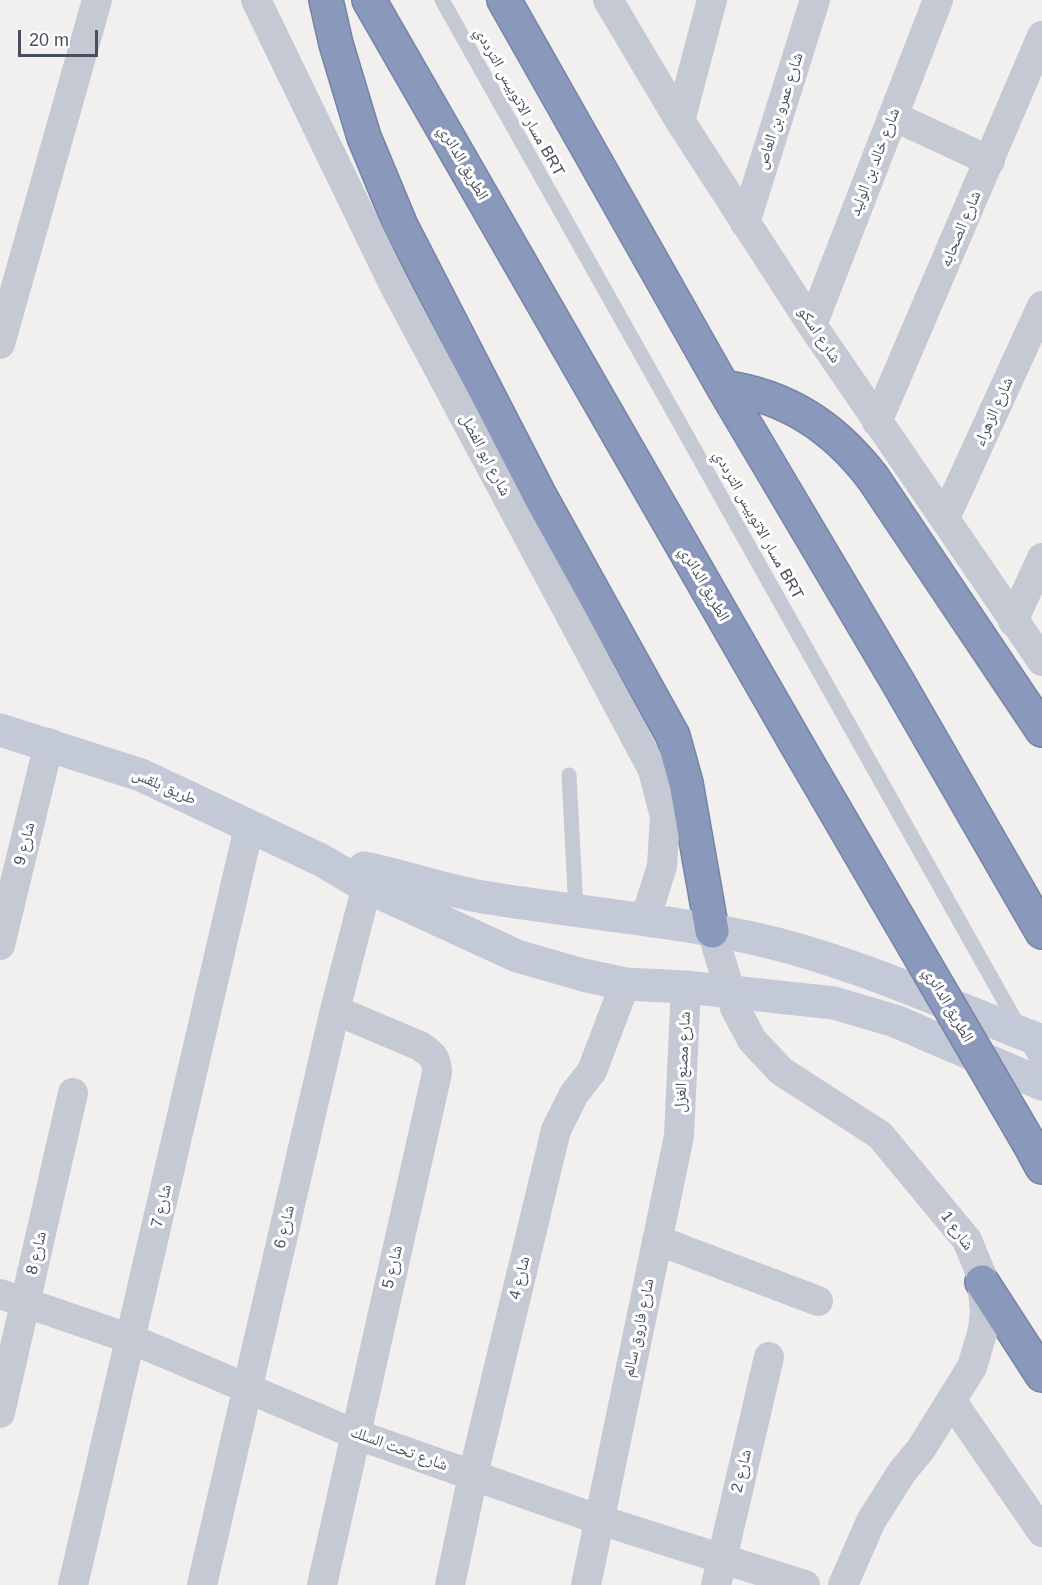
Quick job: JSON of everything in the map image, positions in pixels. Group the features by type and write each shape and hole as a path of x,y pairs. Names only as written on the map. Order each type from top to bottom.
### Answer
{"highway":[{"path":"327,0 352,100 378,173 401,226 540,496 673,736 688,794 712,931"},
{"name":"الطريق الدائري","path":"369,0 796,745 1036,1155"},
{"path":"504,0 723,387 899,684 1042,932"},
{"path":"723,387 785,403 825,426 843,442 873,478 1042,730"},
{"path":"982,1282 1042,1375"}],"main road":[{"name":"طريق بلقس","path":"0,730 49,743 141,775 321,860 369,878"},
{"path":"369,878 576,910 646,917 752,938 827,958 1042,1041"},
{"path":"369,878 517,956 583,975 625,984 686,987 844,1006 895,1021 1042,1084"}],"street":[{"path":"0,344 97,0"},
{"name":"شارع ابو الفضل","path":"256,0 394,285 653,770 664,827 662,866 646,917"},
{"name":"شارع اسكو","path":"608,0 680,121 745,223 1042,661"},
{"path":"680,121 712,0"},
{"name":"شارع عمرو بن العاص","path":"745,223 815,0"},
{"name":"شارع خالد بن الوليد","path":"812,325 938,0"},
{"name":"شارع الصحابه","path":"878,422 1042,36"},
{"path":"893,116 990,161"},
{"name":"شارع الزهراء","path":"945,518 1042,306"},
{"path":"1013,621 1042,558"},
{"name":"شارع 9","path":"0,945 49,743"},
{"name":"شارع 7","path":"73,1585 249,827"},
{"name":"شارع 6","path":"202,1585 335,1010 369,878"},
{"name":"شارع 1","path":"712,931 729,992 742,1024 765,1056 798,1083 880,1135 967,1240 982,1282 985,1310 979,1348 963,1384 871,1521 843,1585"},
{"name":"شارع 4","path":"450,1585 472,1475 556,1130 574,1094 592,1071 625,984"},
{"name":"شارع مصنع الغزل","path":"679,1137 686,987"},
{"name":"شارع 5","path":"322,1585 437,1073 437,1062 431,1053 420,1046 335,1010"},
{"name":"شارع 8","path":"0,1413 13,1298 73,1093"},
{"name":"شارع فاروق سالم","path":"586,1585 679,1137"},
{"path":"657,1240 818,1301"},
{"name":"شارع تحت السلك","path":"13,1298 131,1338 355,1434 600,1520 719,1572 805,1585"},
{"name":"شارع 2","path":"719,1572 769,1357"},
{"path":"951,1400 1042,1532"}],"lane":[{"name":"مسار الاتوبيس الترددي BRT","path":"442,0 1042,1068"},
{"path":"569,775 576,910"}]}
